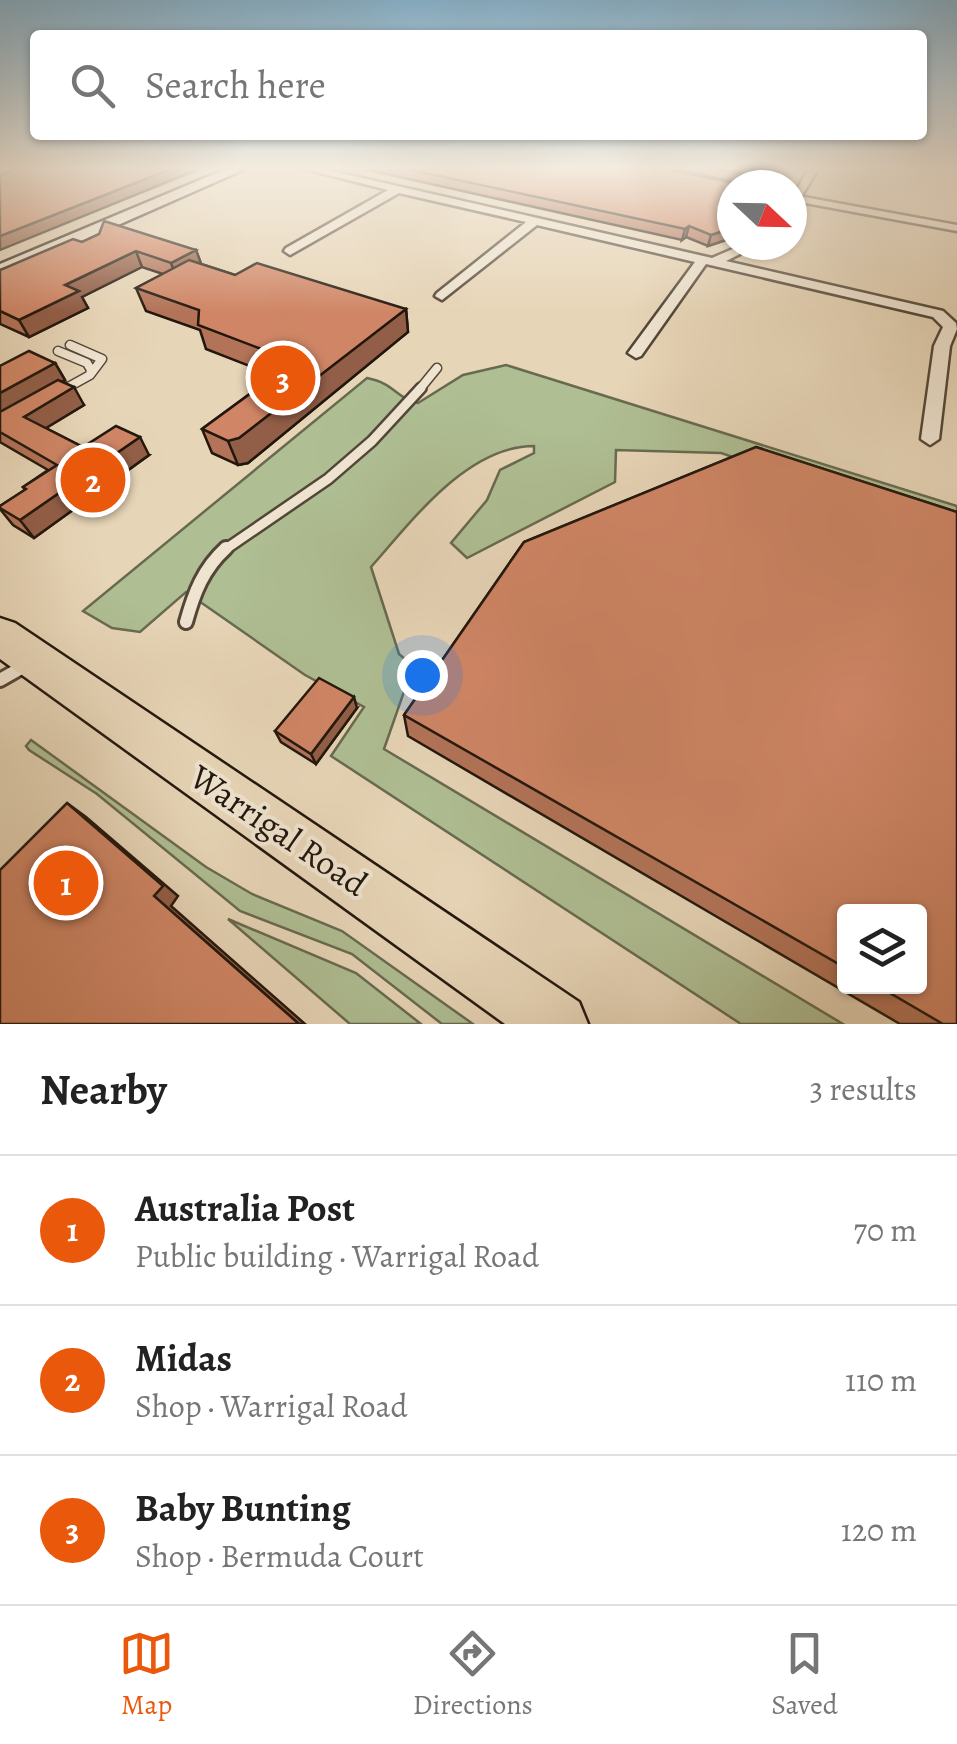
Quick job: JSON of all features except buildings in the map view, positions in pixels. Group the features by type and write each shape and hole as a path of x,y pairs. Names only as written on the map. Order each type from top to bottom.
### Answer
{"highway":[{"name":"Warrigal Road","path":"11,659 558,1024"}],"main road":[{"path":"0,271 126,217"}],"street":[{"path":"290,251 350,217"},
{"path":"512,217 931,311 945,318 951,326 942,346 930,439"},
{"path":"894,217 957,228"},
{"path":"442,296 533,222"},
{"path":"636,353 707,262 717,258"}],"lane":[{"path":"48,399 90,374 102,359 70,344"},
{"path":"58,351 87,363 90,374"},
{"path":"186,622 189,603 219,552 329,478 388,424 437,368"}],"green space":[{"path":"506,365 957,506 957,531 721,453 616,450 615,482 467,558 451,543 487,500 500,470 534,453 534,446 509,449 464,472 423,508 371,567 399,654 413,666 384,749 843,1024 741,1024 331,756 364,707 305,675 186,592 140,632 112,628 83,611 367,378 418,403 463,375"},
{"path":"31,740 206,867 252,894 342,931 473,1024 442,1024 352,954 240,911 97,794 29,750 26,746"},
{"path":"228,919 356,973 421,1024 350,1024"}],"place":[{"name":"Baby Bunting","path":"283,378"},
{"name":"Midas","path":"93,480"},
{"name":"Australia Post","path":"66,883"}]}
